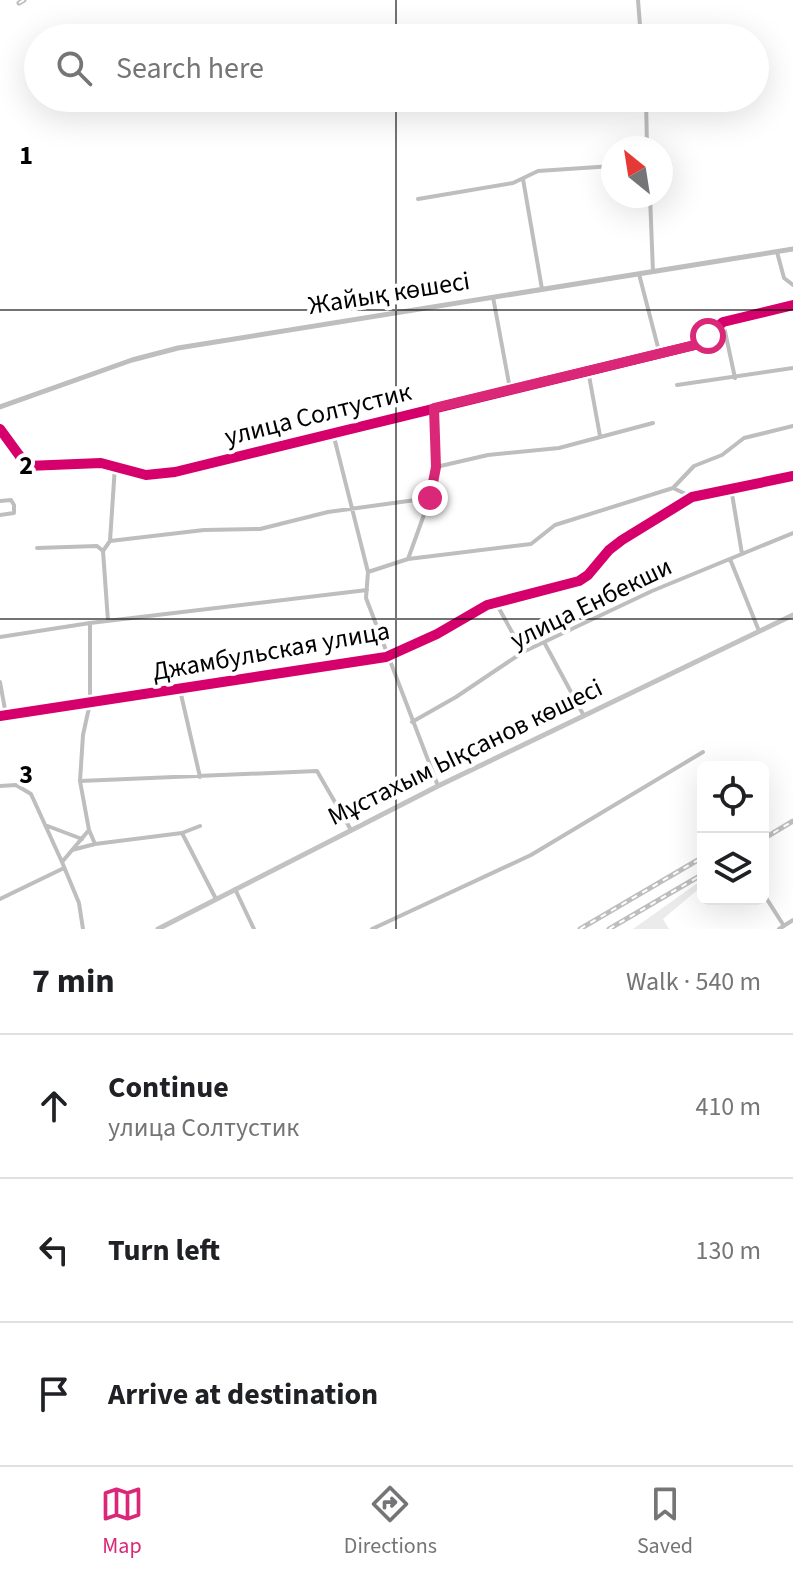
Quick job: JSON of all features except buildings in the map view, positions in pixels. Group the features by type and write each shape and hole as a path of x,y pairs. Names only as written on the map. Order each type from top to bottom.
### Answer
{"main road":[{"name":"Мұстахым Ықсанов көшесі","path":"158,929 438,786 793,615"}],"street":[{"path":"638,0 640,24"},
{"path":"646,112 647,136"},
{"path":"418,199 513,183 538,171 601,167"},
{"path":"523,179 542,289"},
{"path":"650,208 653,272"},
{"name":"Жайық көшесі","path":"0,407 153,353 793,249"},
{"path":"777,252 784,278 793,285"},
{"path":"639,274 660,355"},
{"path":"492,296 510,389"},
{"name":"улица Солтустик","path":"0,429 27,466 101,463 146,475 175,472 660,355 699,344 723,322 793,305"},
{"path":"723,322 735,378"},
{"path":"677,385 793,368"},
{"path":"588,370 600,436"},
{"path":"408,559 430,498 436,467 434,408"},
{"path":"436,467 488,455 559,448 653,423"},
{"path":"368,572 408,559 531,544 555,525 673,488 694,466 722,455 744,438 793,426"},
{"path":"333,433 368,572 366,598 386,657 438,786"},
{"path":"108,621 103,551 110,541 115,466"},
{"name":"Джамбульская улица","path":"3,716 386,657 437,634 487,605 579,581 622,540 692,497 793,476"},
{"path":"673,488 692,497"},
{"path":"731,488 742,554"},
{"path":"110,541 204,530 260,529 351,508 430,498"},
{"path":"0,501 11,500 14,513 0,515"},
{"name":"улица Енбекши","path":"412,722 523,652 652,591 793,533"},
{"path":"37,548 97,546 103,551"},
{"path":"730,559 759,631"},
{"path":"0,637 90,623 367,590"},
{"path":"496,603 523,652"},
{"path":"90,623 90,703 83,735 80,781 89,830 95,844"},
{"path":"544,642 584,716"},
{"path":"0,682 3,716"},
{"path":"180,690 200,777"},
{"path":"372,929 531,855 703,752"},
{"path":"80,781 317,771 351,830"},
{"path":"0,786 16,785 28,790 79,903 83,929"},
{"path":"45,825 82,839"},
{"path":"72,850 95,844 182,833 200,826"},
{"path":"0,899 63,865 89,830"},
{"path":"182,833 216,899"},
{"path":"235,889 254,929"},
{"path":"769,904 781,927 793,920"}],"shaded area":[{"path":"697,883 697,890 663,919 669,929 633,929"}],"railway":[{"path":"19,3 24,0"},
{"path":"769,835 793,821"},
{"path":"580,929 697,861"},
{"path":"609,929 697,878"}],"cycle path":[{"path":"0,429 27,466 101,463 146,475 175,472 699,344 723,322 793,305"},
{"path":"0,716 386,657 437,634 487,605 579,581 622,540 692,497 793,476"}],"route":[{"path":"430,498 436,467 434,408 660,355 699,344 708,336"}]}
